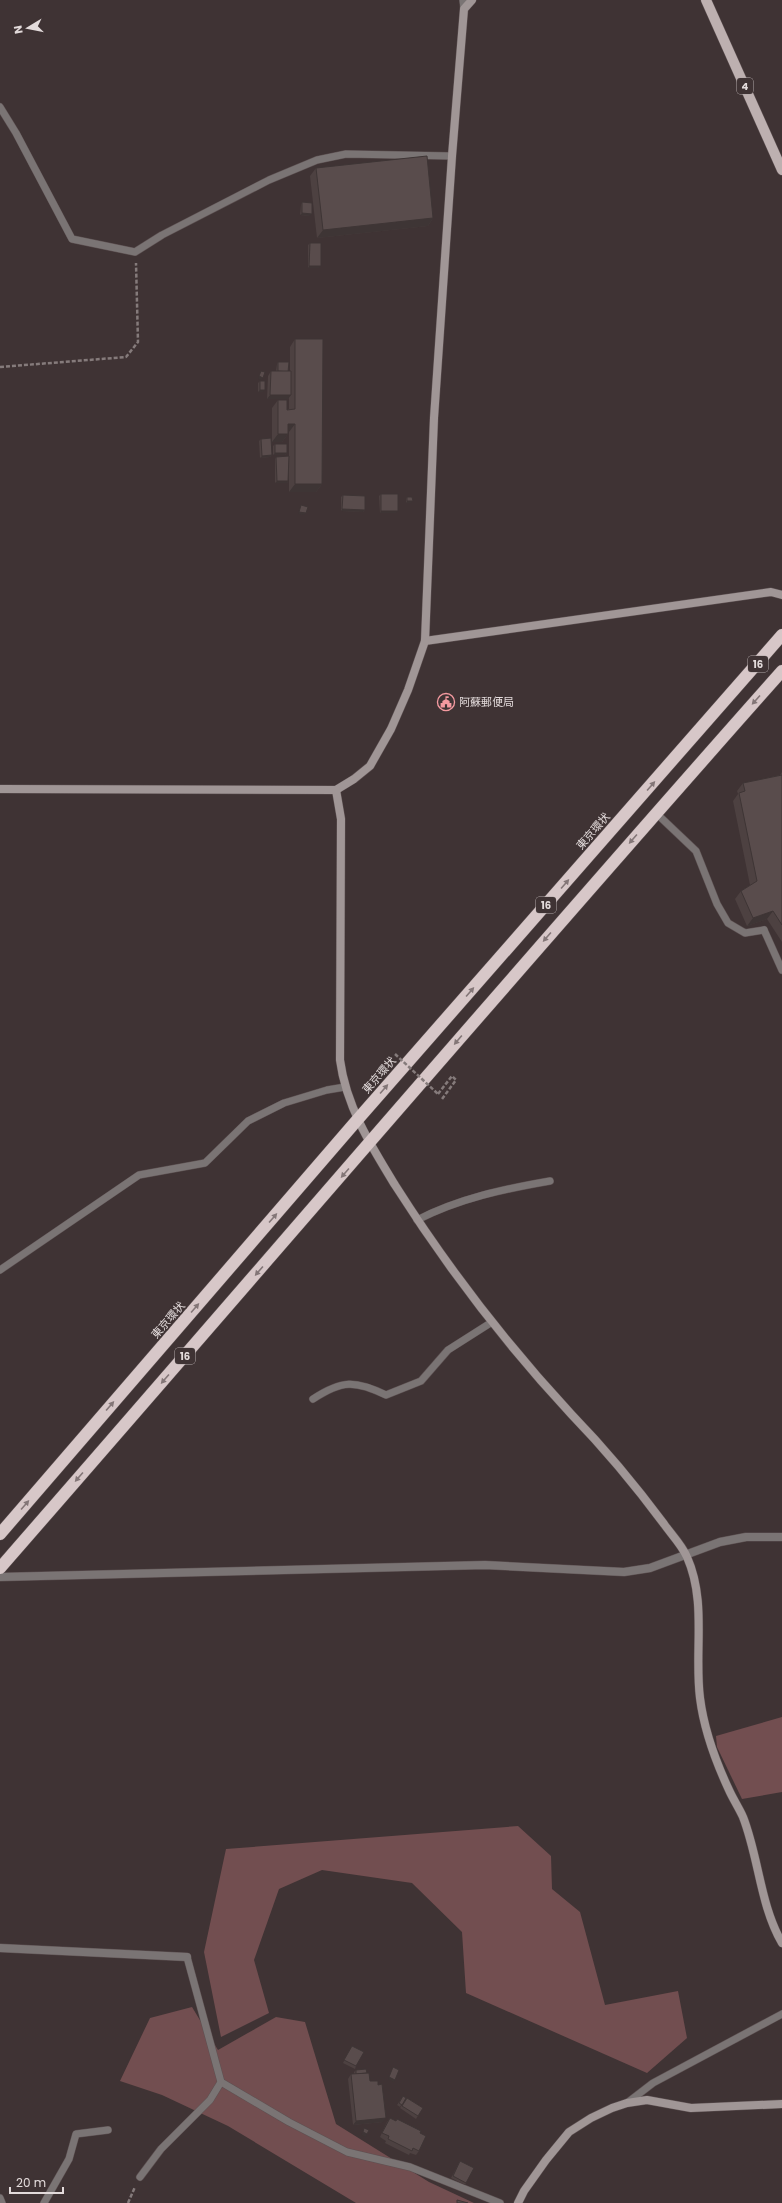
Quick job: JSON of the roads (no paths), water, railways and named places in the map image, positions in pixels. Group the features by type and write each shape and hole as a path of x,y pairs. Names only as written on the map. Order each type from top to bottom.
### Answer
{"highway":[{"name":"東京環状","path":"0,1534 358,1119 782,636"},
{"name":"16","path":"0,1568 656,813 782,671"}],"main road":[{"name":"4","path":"706,0 782,170"}],"street":[{"path":"0,789 336,790 354,779 370,766 391,729 408,690 425,641 434,418 452,156 464,9 472,0"},
{"path":"425,641 771,592 782,595"},
{"path":"336,790 341,819 340,1053 345,1087 370,1143 418,1220 492,1322 540,1380 635,1486 687,1555 696,1584 698,1606 699,1694 703,1722 713,1754 743,1818 765,1901 776,1932 782,1943"},
{"path":"0,1577 484,1565 624,1572 650,1568 720,1542 746,1537 782,1537"},
{"path":"0,1948 187,1957"},
{"path":"518,2203 537,2172 569,2132 591,2118 627,2103 647,2100 691,2108 782,2104"}],"lane":[{"path":"463,0 464,9"},
{"path":"0,107 16,133 72,239 135,252 162,235 269,180 317,160 346,154 452,156"},
{"path":"656,813 696,850 717,904 728,923 745,933 764,930"},
{"path":"764,930 782,957"},
{"path":"764,930 782,970"},
{"path":"0,1270 139,1175 205,1163 248,1120 284,1103 327,1090 345,1087"},
{"path":"418,1220 440,1208 488,1192 550,1181"},
{"path":"313,1399 327,1390 345,1383 368,1386 386,1395 421,1382 448,1350 492,1322"},
{"path":"187,1957 221,2082 288,2122 347,2152 410,2167 500,2203"},
{"path":"627,2103 653,2083 782,2014"},
{"path":"140,2177 161,2149 210,2100 221,2082"},
{"path":"44,2203 68,2159 76,2134 108,2130"},
{"path":"0,2198 2,2203"}],"place":[{"name":"阿蘇郵便局","path":"446,702"}]}
